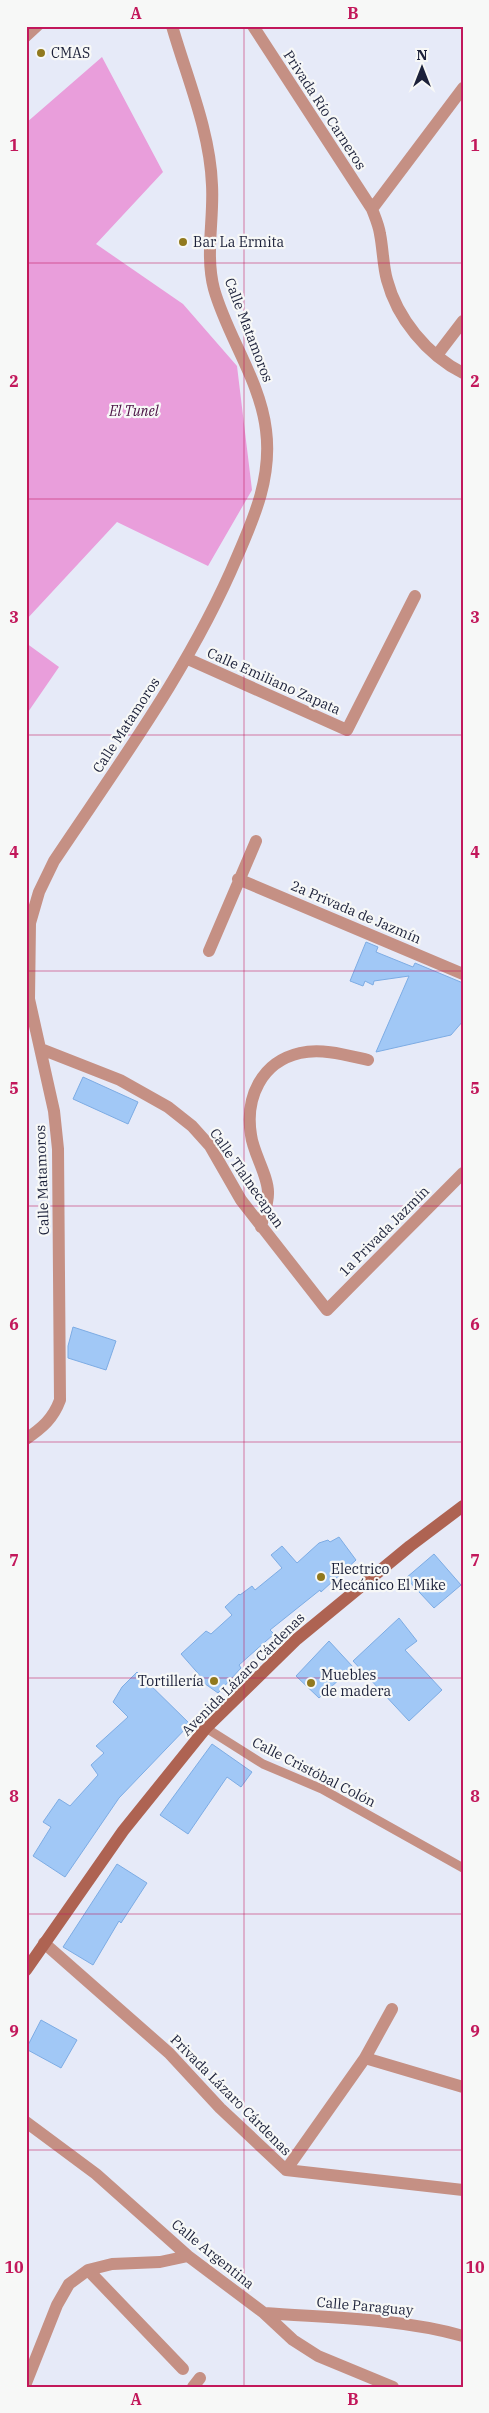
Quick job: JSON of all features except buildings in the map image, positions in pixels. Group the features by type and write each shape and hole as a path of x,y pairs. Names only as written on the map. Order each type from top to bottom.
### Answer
{"main road":[{"name":"Avenida Lázaro Cárdenas","path":"26,1970 123,1831 206,1728 297,1639 463,1506"}],"street":[{"name":"Calle Matamoros","path":"26,1439 45,1426 55,1414 60,1400 58,1149 54,1111 28,998 30,923 39,892 54,861 188,659 221,595 259,506 267,470 266,430 258,394 214,290 210,257 212,185 206,140 172,26"},
{"name":"Privada Río Carneros","path":"253,26 372,209 380,232 386,278 394,305 412,329 437,355 463,373"},
{"path":"372,209 463,88"},
{"path":"437,355 463,321"},
{"name":"Calle Emiliano Zapata","path":"188,659 347,730 415,596"},
{"path":"209,951 238,878 256,840"},
{"name":"2a Privada de Jazmín","path":"238,878 463,974"},
{"name":"Calle Tlalnecapan","path":"41,1049 120,1080 168,1107 192,1126 210,1146 241,1200 326,1310"},
{"path":"261,1227 268,1193 251,1136 249,1106 258,1082 276,1063 300,1053 334,1052 368,1060"},
{"name":"1a Privada Jazmín","path":"326,1310 463,1173"},
{"name":"Privada Lázaro Cárdenas","path":"44,1943 169,2053 220,2108 286,2170 463,2190"},
{"path":"286,2170 365,2058 392,2009"},
{"path":"365,2058 463,2087"},
{"name":"Calle Argentina","path":"26,2122 96,2174 188,2256 264,2313 292,2340 318,2356 393,2387"},
{"path":"26,2384 57,2305 69,2284 88,2270 112,2264 160,2262 188,2256"},
{"path":"88,2270 183,2369"},
{"name":"Calle Paraguay","path":"264,2313 398,2323 440,2329 463,2336"}],"lane":[{"path":"26,38 39,26"},
{"name":"Calle Cristóbal Colón","path":"206,1728 263,1764 322,1789 463,1868"}],"green space":[{"name":"El Tunel","path":"102,57 163,172 96,244 183,304 237,366 252,490 208,566 117,522 26,620 26,123"},
{"path":"26,643 59,667 26,715"}],"place":[{"name":"CMAS","path":"41,53"},
{"name":"Bar La Ermita","path":"183,242"},
{"name":"Electrico Mecánico El Mike","path":"321,1577"},
{"name":"Tortillería","path":"214,1681"},
{"name":"Muebles de madera","path":"311,1683"}]}
